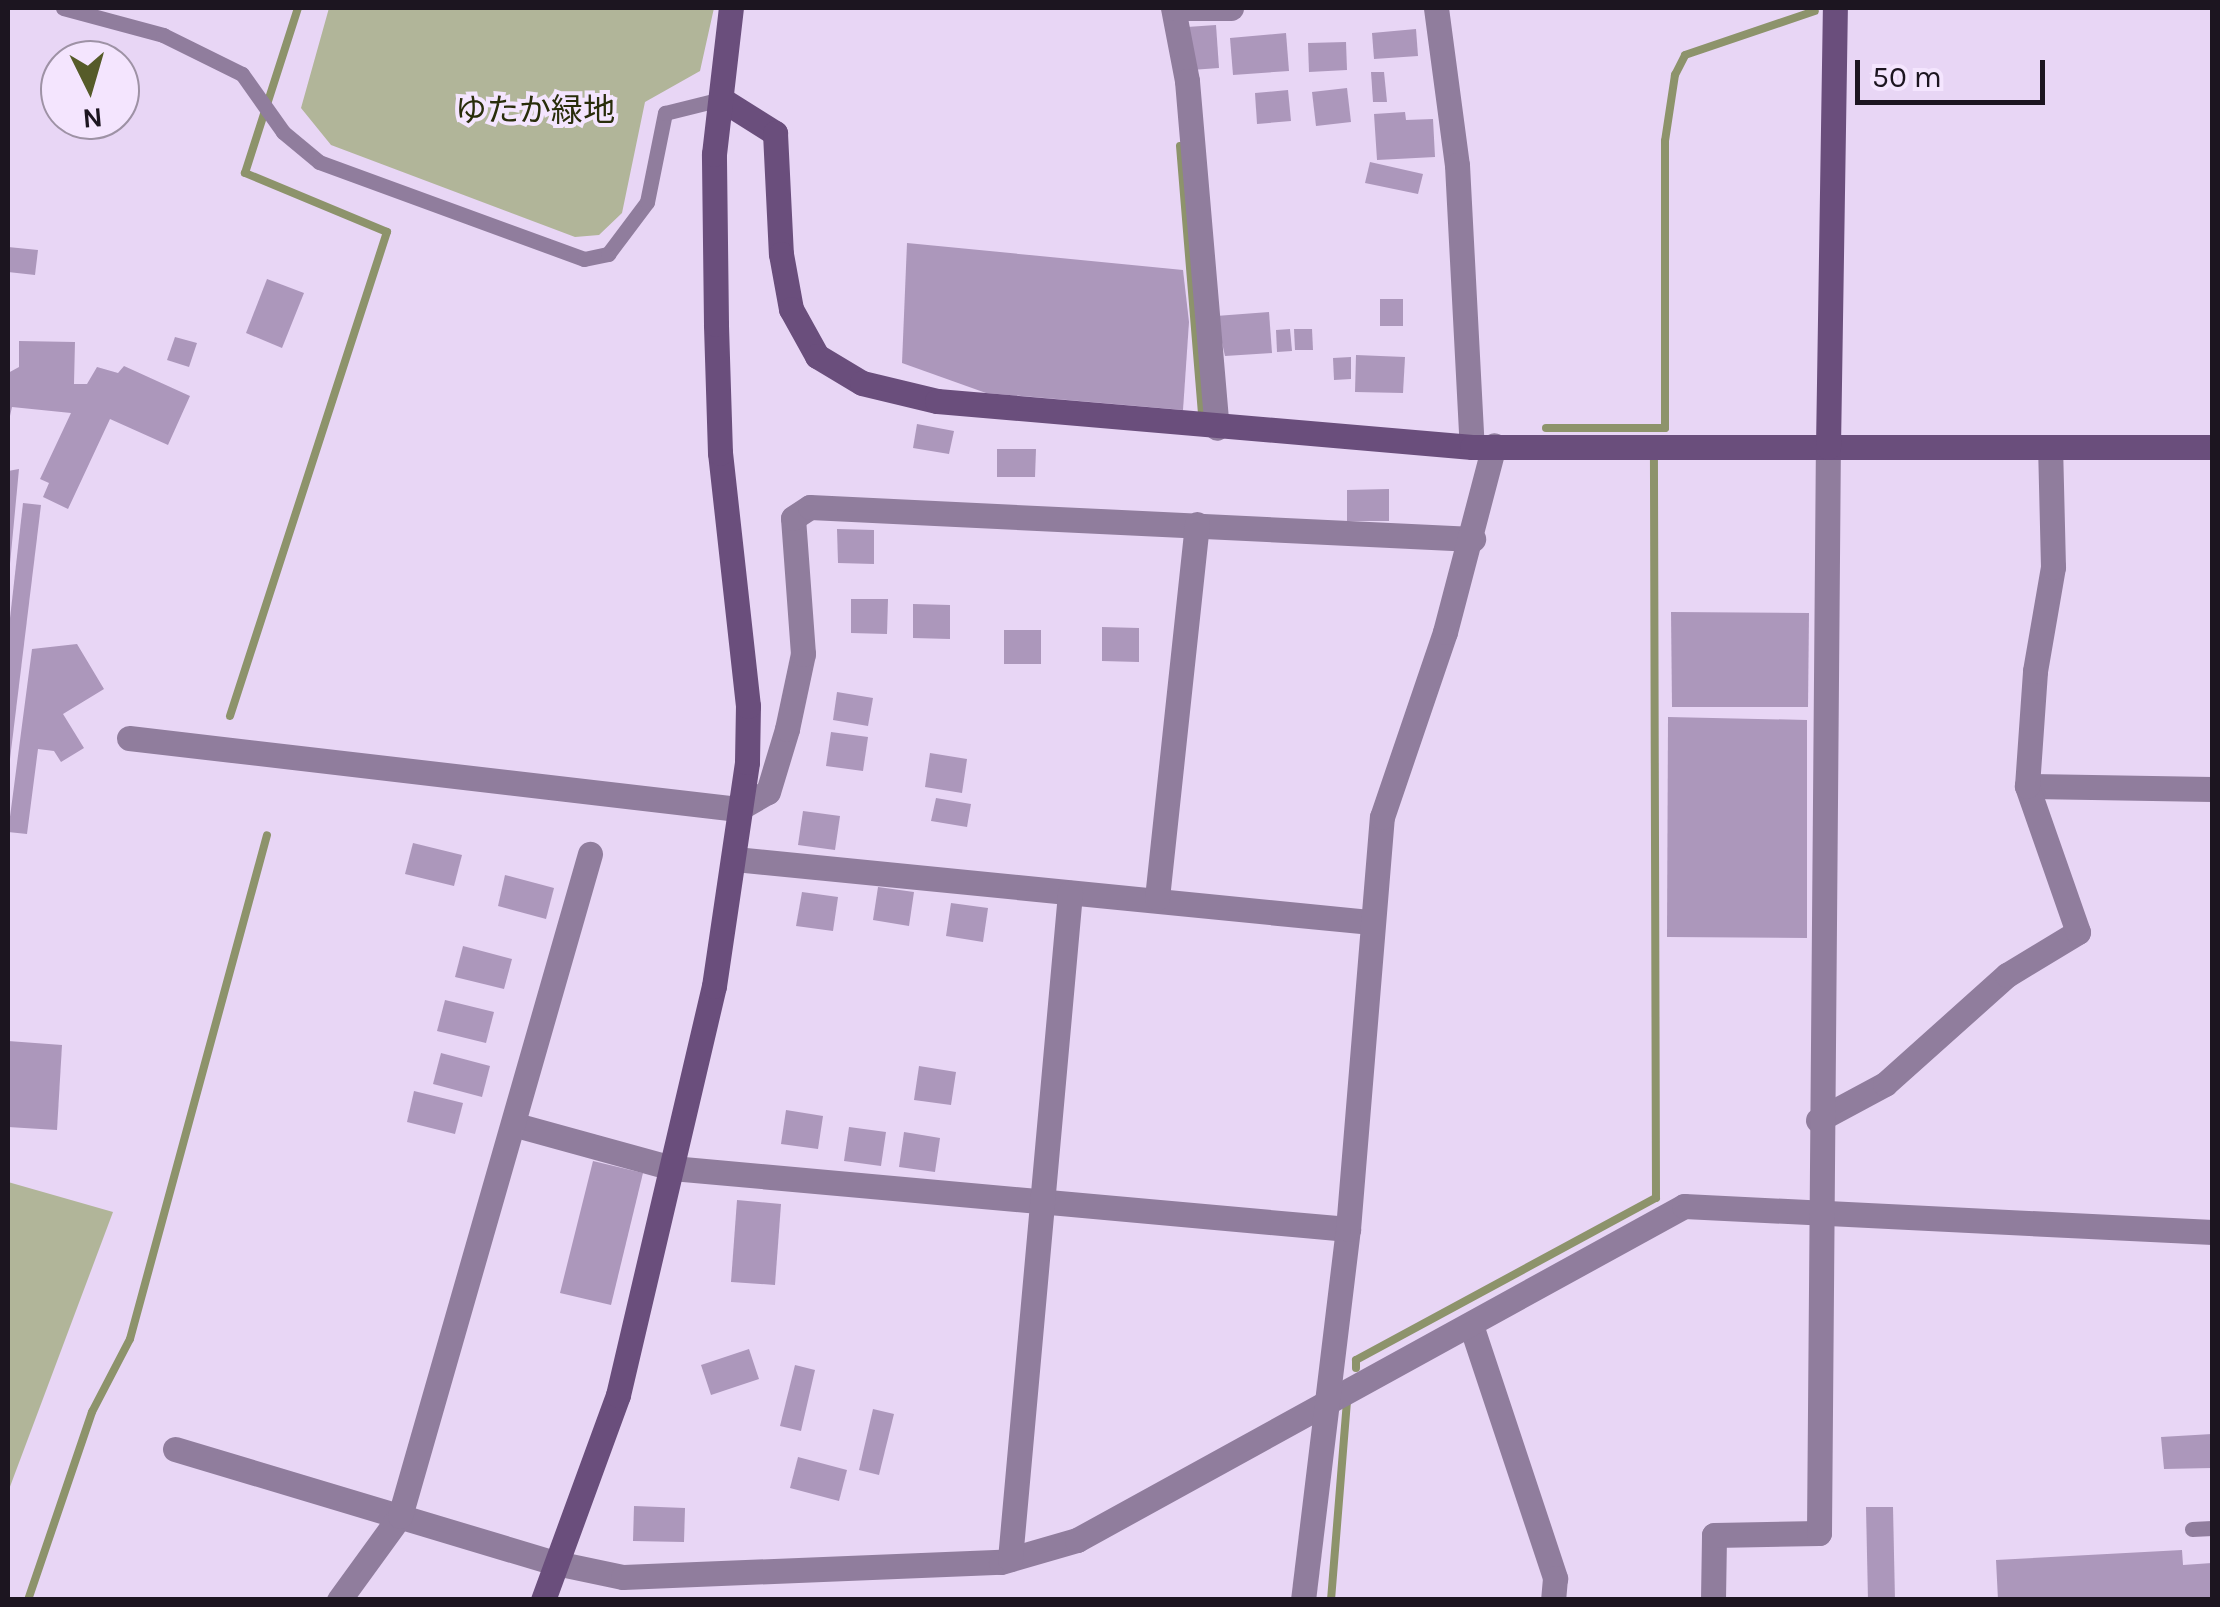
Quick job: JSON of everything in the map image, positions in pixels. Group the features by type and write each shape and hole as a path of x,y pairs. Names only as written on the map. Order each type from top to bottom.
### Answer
{"street":[{"path":"543,1600 618,1396 714,986 735,859 748,706 720,453 714,154 731,8"},
{"path":"1216,419 1187,81 1174,8 1231,8"},
{"path":"1303,1600 1324,1399 1348,1228 1369,922 1382,817 1473,539 1483,446 1457,165 1436,8"},
{"path":"1713,1600 1714,1534 1819,1533 1817,1213 1835,8"},
{"path":"720,99 775,133 787,291 817,356 862,384 938,401 1216,419 1483,446 2212,447"},
{"path":"1818,1120 1885,1084 2007,975 2078,932 2027,786 2035,672 2053,567 2050,447"},
{"path":"129,738 738,808 768,792 803,654 792,518 810,507 1473,539"},
{"path":"1157,898 1197,524"},
{"path":"2027,786 2212,789"},
{"path":"339,1600 400,1516 516,1125 590,854"},
{"path":"735,859 1369,922"},
{"path":"1010,1559 1070,892"},
{"path":"516,1125 672,1168 1040,1206 1348,1228"},
{"path":"175,1449 556,1563 623,1576 709,1578 1010,1559 1077,1540 1324,1399 1471,1324 1684,1206 2212,1232"},
{"path":"1471,1324 1554,1578 1552,1600"}],"lane":[{"path":"63,8 164,35 242,74 275,121 319,162 584,258 608,254 647,202 665,113 720,99"},
{"path":"2192,1529 2212,1528"}],"green space":[{"name":"ゆたか緑地","path":"329,8 714,8 700,71 645,102 622,213 599,235 575,237 331,145 301,108"},
{"path":"8,1182 113,1212 8,1492"}],"building":[{"path":"1216,25 1219,68 1191,70 1187,27"},
{"path":"1416,29 1418,56 1374,59 1372,33"},
{"path":"1286,33 1289,71 1233,75 1230,38"},
{"path":"1346,42 1347,70 1309,72 1308,43"},
{"path":"1371,72 1384,72 1387,102 1373,102"},
{"path":"1347,88 1351,122 1316,126 1312,92"},
{"path":"1288,90 1291,121 1257,124 1255,93"},
{"path":"1405,112 1406,120 1433,119 1435,157 1377,160 1374,114"},
{"path":"1370,162 1423,174 1418,194 1365,183"},
{"path":"907,243 1183,270 1189,322 1183,410 986,393 902,363"},
{"path":"8,247 38,250 35,275 8,272"},
{"path":"267,279 304,293 282,348 246,333"},
{"path":"1380,299 1403,299 1403,326 1380,326"},
{"path":"1269,312 1272,353 1225,356 1216,316"},
{"path":"1290,329 1292,351 1277,352 1276,330"},
{"path":"1294,329 1312,329 1313,350 1295,350"},
{"path":"175,337 197,343 189,367 167,360"},
{"path":"19,341 75,342 74,384 87,384 97,367 118,373 124,366 190,396 168,445 110,419 68,509 43,497 49,483 40,479 71,413 12,407 8,425 8,373 19,367"},
{"path":"1356,355 1405,357 1403,393 1355,392"},
{"path":"1351,357 1351,379 1334,380 1333,358"},
{"path":"917,424 954,431 949,454 913,448"},
{"path":"997,449 1036,449 1035,477 997,477"},
{"path":"19,469 10,564 8,471"},
{"path":"1389,489 1389,521 1347,521 1347,490"},
{"path":"23,503 41,505 10,759 8,636"},
{"path":"837,529 874,530 874,564 838,563"},
{"path":"851,599 888,599 887,634 851,633"},
{"path":"913,604 950,605 950,639 913,638"},
{"path":"1671,612 1809,613 1808,707 1672,707"},
{"path":"1102,627 1139,628 1139,662 1102,661"},
{"path":"1004,630 1041,630 1041,664 1004,664"},
{"path":"77,644 104,689 63,714 84,748 61,762 54,751 38,749 27,834 8,832 32,649"},
{"path":"837,692 873,698 868,726 833,720"},
{"path":"1668,717 1807,720 1807,938 1667,937"},
{"path":"831,732 868,737 863,771 826,766"},
{"path":"930,753 967,759 962,793 925,787"},
{"path":"936,798 971,804 967,827 931,821"},
{"path":"803,811 840,816 835,850 798,845"},
{"path":"413,843 462,855 454,886 405,874"},
{"path":"505,875 554,888 546,919 498,906"},
{"path":"878,887 914,892 909,926 873,920"},
{"path":"802,892 838,897 833,931 796,926"},
{"path":"951,903 988,908 983,942 946,936"},
{"path":"463,946 512,959 504,989 455,977"},
{"path":"445,1000 494,1012 486,1043 437,1031"},
{"path":"8,1041 62,1045 57,1130 8,1127"},
{"path":"441,1053 490,1066 482,1097 433,1084"},
{"path":"919,1066 956,1072 951,1105 914,1100"},
{"path":"414,1091 463,1103 455,1134 407,1122"},
{"path":"786,1110 823,1116 818,1149 781,1144"},
{"path":"849,1127 886,1132 881,1166 844,1161"},
{"path":"904,1132 940,1138 935,1172 899,1167"},
{"path":"593,1161 643,1173 611,1305 560,1293"},
{"path":"737,1200 781,1204 775,1285 731,1282"},
{"path":"749,1349 759,1379 711,1395 701,1365"},
{"path":"795,1365 815,1370 801,1431 780,1426"},
{"path":"873,1409 894,1414 879,1475 859,1470"},
{"path":"2212,1434 2212,1468 2164,1469 2161,1437"},
{"path":"798,1457 847,1470 839,1501 790,1488"},
{"path":"634,1506 685,1508 684,1542 633,1541"},
{"path":"1866,1507 1893,1507 1895,1600 1868,1600"},
{"path":"2182,1550 2183,1565 2212,1563 2212,1600 1998,1600 1996,1560"}],"waterway":[{"path":"230,716 387,232 245,173 298,8"},
{"path":"1546,428 1665,428 1665,141 1675,75 1685,55 1815,11"},
{"path":"1180,146 1202,416"},
{"path":"1356,1368 1356,1360 1656,1198 1654,460"},
{"path":"28,1600 92,1412 130,1339 267,835"},
{"path":"1331,1600 1347,1403"}]}
